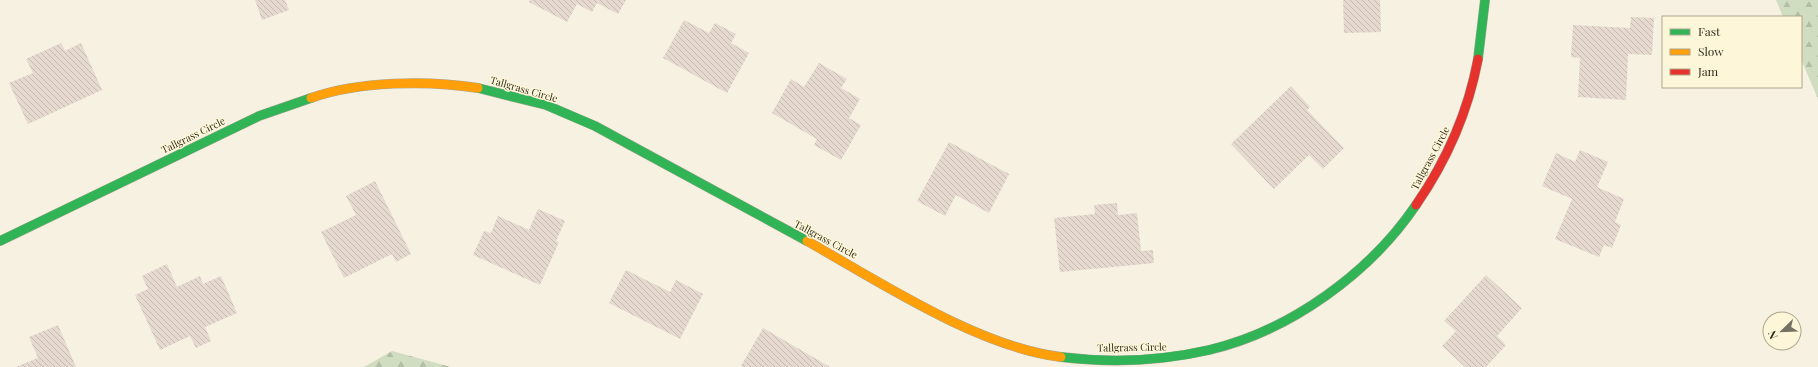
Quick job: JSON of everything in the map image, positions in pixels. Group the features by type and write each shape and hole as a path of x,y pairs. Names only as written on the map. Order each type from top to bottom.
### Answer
{"street":[{"name":"Tallgrass Circle","path":"0,240 259,116 316,96 373,85 430,83 460,85 489,90 546,106 595,126 904,294 960,323 1006,343 1038,353 1072,358 1111,360 1163,358 1207,350 1246,338 1281,323 1313,305 1344,283 1376,256 1406,222 1429,187 1456,135 1468,100 1478,60 1485,0"}],"green space":[{"path":"1776,0 1818,0 1818,99 1802,61 1802,16 1783,16"},
{"path":"392,351 451,367 364,367"}],"building":[{"path":"255,0 285,0 289,10 262,20"},
{"path":"530,0 626,0 618,14 597,3 592,12 577,4 567,22 529,2"},
{"path":"1343,0 1380,0 1381,32 1344,33"},
{"path":"1631,17 1654,18 1652,55 1628,54 1626,100 1578,97 1580,58 1571,57 1573,25 1630,28"},
{"path":"684,20 709,33 715,23 736,34 731,43 749,53 727,93 663,58"},
{"path":"61,43 65,51 81,43 102,90 28,124 9,83 33,73 26,59"},
{"path":"819,63 847,79 841,88 860,99 849,118 861,125 841,160 814,145 817,139 772,113 791,79 804,87"},
{"path":"1291,86 1310,107 1307,110 1344,148 1323,169 1309,155 1274,189 1231,144"},
{"path":"949,142 1009,174 989,213 956,195 945,216 917,201"},
{"path":"1580,150 1608,162 1597,187 1624,199 1615,222 1621,225 1612,248 1604,245 1599,257 1555,239 1572,199 1542,186 1556,153 1575,162"},
{"path":"375,181 411,254 396,262 392,254 344,278 321,232 356,215 346,196"},
{"path":"1117,203 1118,215 1137,213 1141,251 1153,250 1154,263 1060,272 1054,218 1095,214 1094,205"},
{"path":"538,209 565,221 556,241 559,242 540,285 473,255 484,231 491,233 498,216 529,230"},
{"path":"167,264 177,287 200,276 203,284 221,276 237,313 205,327 211,341 196,348 190,336 160,350 135,295 148,289 142,276"},
{"path":"626,270 670,292 676,280 703,294 680,339 609,303"},
{"path":"1486,275 1522,308 1497,336 1506,345 1486,367 1465,367 1442,346 1456,331 1444,321"},
{"path":"58,325 76,367 16,367 38,358 29,337"},
{"path":"763,328 830,367 741,366"}],"traffic: fast":[{"path":"1478,59 1485,0"},
{"path":"478,88 546,105 595,126 807,241"},
{"path":"0,241 259,116 311,98"},
{"path":"1061,357 1098,360 1135,360 1173,357 1209,350 1239,341 1269,329 1298,314 1326,296 1352,276 1376,254 1416,205"}],"traffic: slow":[{"path":"311,98 330,92 372,85 416,83 458,85 478,88"},
{"path":"807,241 930,311 963,327 1029,351 1061,357"}],"traffic: jam":[{"path":"1416,205 1437,171 1455,135 1474,79 1478,59"}]}
